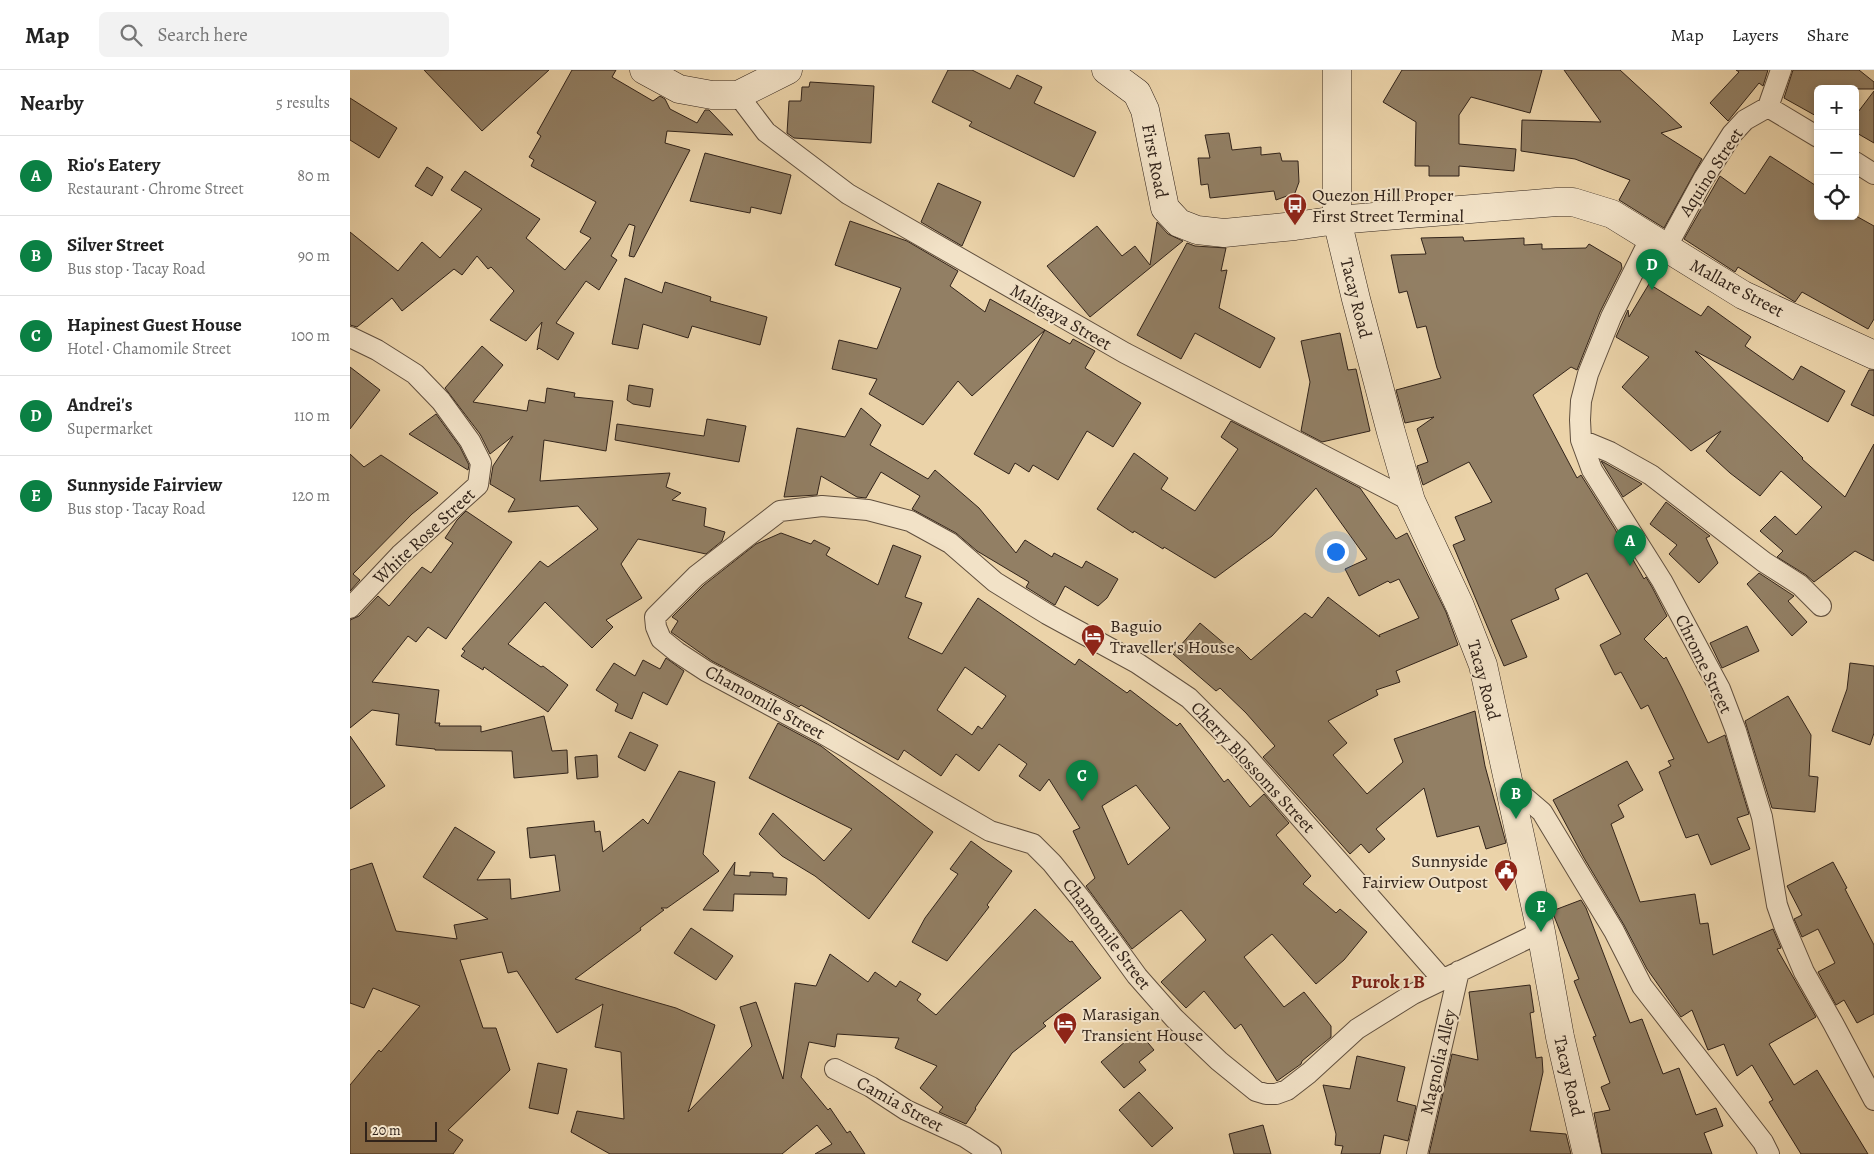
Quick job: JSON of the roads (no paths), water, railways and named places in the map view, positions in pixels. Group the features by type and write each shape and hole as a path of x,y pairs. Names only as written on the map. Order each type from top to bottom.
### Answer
{"main road":[{"path":"644,70 679,89 712,95 738,95 788,70"},
{"name":"First Road","path":"1106,70 1137,93 1145,110 1165,208 1179,223 1197,230 1224,233 1337,220"},
{"name":"Tacay Road","path":"1337,70 1337,220 1366,337 1411,501 1460,606 1483,665 1541,932 1560,1037 1587,1154"},
{"name":"Mallare Street","path":"1337,220 1574,202 1612,214 1744,295 1874,355"}],"street":[{"path":"1781,70 1768,108 1814,135"},
{"name":"Maligaya Street","path":"738,95 766,132 848,194 1125,353 1411,501"},
{"name":"Aquino Street","path":"1658,243 1700,186 1732,134 1745,120 1768,108"},
{"path":"1859,165 1874,174"},
{"name":"Chrome Street","path":"1658,243 1611,317 1588,374 1581,401 1581,440 1592,470 1662,581 1720,689 1736,731 1762,816 1777,904 1784,925 1804,972 1874,1100"},
{"name":"White Rose Street","path":"350,337 377,350 414,374 441,401 470,441 480,463 478,485 400,555 350,608"},
{"path":"1581,440 1610,452 1651,475 1764,562 1800,585 1821,606"},
{"name":"Cherry Blossoms Street","path":"677,652 662,639 656,627 655,618 696,576 780,511 822,506 868,510 910,521 950,543 995,582 1047,614 1137,663 1189,698 1240,749 1451,975"},
{"name":"Chamomile Street","path":"677,652 706,671 822,733 990,831 1033,844 1052,863 1081,899 1136,976 1174,1018 1218,1061 1256,1091 1276,1094 1287,1090 1309,1073 1357,1029 1413,994 1541,932"},
{"path":"1508,783 1542,812 1614,930 1642,986 1763,1142 1769,1154"},
{"name":"Magnolia Alley","path":"1417,1154 1451,975"},
{"name":"Camia Street","path":"835,1068 906,1110 965,1138 991,1154"}],"place":[{"name":"Quezon Hill Proper First Street Terminal","path":"1295,226"},
{"name":"Andrei's","path":"1652,290"},
{"name":"Rio's Eatery","path":"1630,566"},
{"name":"Baguio Traveller's House","path":"1093,657"},
{"name":"Hapinest Guest House","path":"1082,801"},
{"name":"Silver Street","path":"1516,819"},
{"name":"Sunnyside Fairview Outpost","path":"1506,892"},
{"name":"Sunnyside Fairview","path":"1541,932"},
{"name":"Marasigan Transient House","path":"1065,1045"}],"district":[{"name":"Purok 1 B","path":"1388,982"}]}
